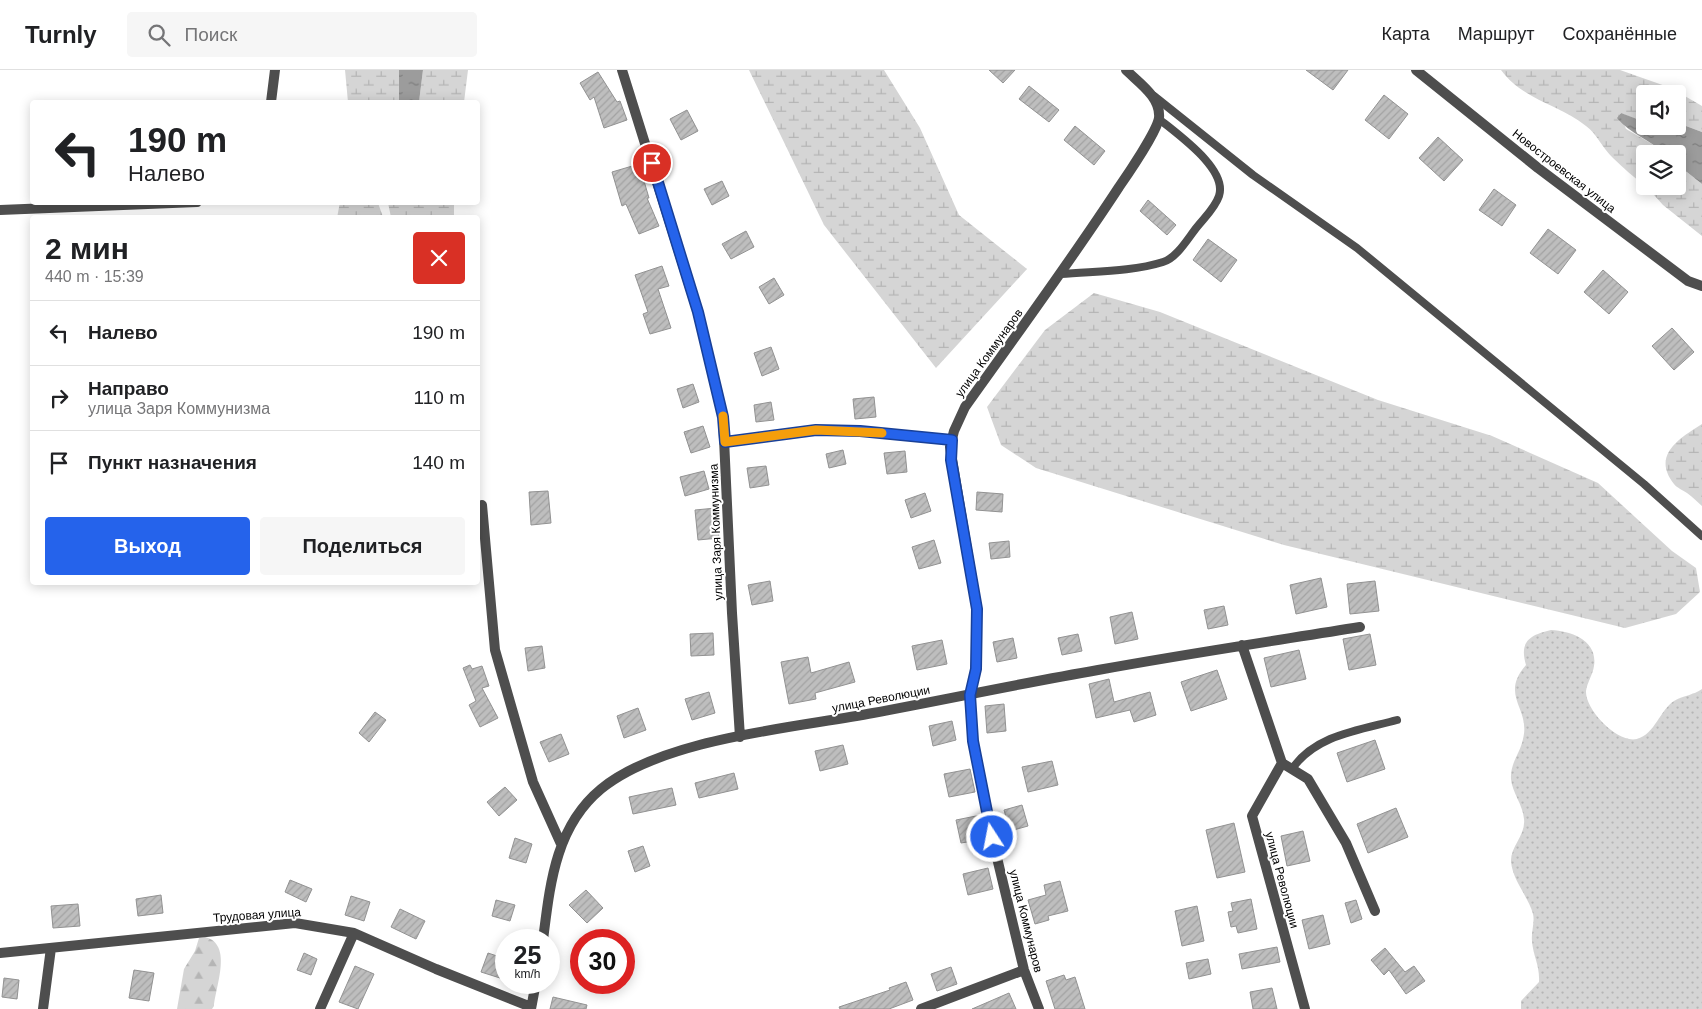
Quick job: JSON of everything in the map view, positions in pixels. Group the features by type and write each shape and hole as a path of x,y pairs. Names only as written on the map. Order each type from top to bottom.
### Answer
{"street":[{"path":"271,100 275,70"},
{"name":"улица Заря Коммунизма","path":"622,70 698,312 723,417 740,737"},
{"path":"1126,70 1153,96 1158,109 1159,119"},
{"name":"Новостроевская улица","path":"1416,70 1617,227 1688,280 1702,286"},
{"name":"улица Коммунаров","path":"1039,1009 1024,970 984,798 973,741 970,695 976,669 977,609 951,460 952,440 965,407 1061,274 1138,159 1159,119"},
{"path":"0,210 123,205"},
{"path":"482,505 495,650 533,782 561,844"},
{"name":"улица Революции","path":"544,929 551,878 561,844 582,808 600,790 618,777 669,754 740,737 1096,670 1360,627"},
{"path":"1242,646 1282,763 1308,779 1346,844 1376,911"},
{"name":"улица Революции","path":"1282,763 1252,816 1305,1009"},
{"name":"Трудовая улица","path":"0,953 295,923 354,933 436,970 531,1008"},
{"path":"320,1009 354,933"},
{"path":"43,1009 51,948"},
{"path":"921,1009 1024,970"},
{"path":"531,1008 534,994"}],"lane":[{"path":"1153,96 1253,175 1357,248 1644,484 1702,536"},
{"path":"1061,274 1147,265 1166,261 1209,214 1220,194 1220,182 1212,166 1159,119"},
{"path":"725,442 816,430 860,431 952,440"},
{"path":"1292,769 1302,755 1329,738 1397,720"}],"green space":[{"path":"345,70 399,70 399,100 348,100"},
{"path":"423,70 468,70 464,100 419,100"},
{"path":"749,70 884,70 920,128 959,215 1027,269 936,368 824,225"},
{"path":"1501,70 1620,70 1662,85 1636,85 1636,119 1620,113 1626,129 1653,145 1636,145 1636,178 1609,154 1586,126 1564,112 1530,95 1510,80"},
{"path":"1686,97 1702,106 1702,132 1686,126"},
{"path":"1686,171 1702,184 1702,236 1663,205 1654,195 1686,195"},
{"path":"339,205 379,205 382,215 338,215"},
{"path":"388,205 454,205 454,215 391,215"},
{"path":"1094,293 1160,312 1378,400 1492,436 1598,483 1672,551 1696,568 1700,592 1676,614 1625,628 1284,545 1036,468 1001,445 987,407 1045,330"},
{"path":"1702,424 1702,506 1674,484 1668,474 1666,464 1667,456 1677,441"},
{"path":"1551,630 1575,635 1588,644 1592,650 1594,666 1586,691 1587,699 1604,724 1621,736 1637,739 1643,736 1653,727 1674,701 1702,689 1702,1009 1521,1009 1521,1001 1539,982 1539,976 1532,941 1533,914 1512,869 1511,862 1513,851 1521,836 1524,825 1523,814 1511,779 1512,768 1522,744 1524,728 1515,694 1515,685 1518,676 1526,665 1524,650 1528,640 1537,634"},
{"path":"205,937 214,941 221,956 214,1006 212,1009 177,1009 184,969 195,951 199,938"}],"water":[{"path":"399,70 423,70 419,100 399,100"},
{"path":"1621,113 1636,119 1636,133 1622,124 1617,118"},
{"path":"1686,126 1702,132 1702,184 1686,171 1686,145 1653,144 1639,135 1686,135"}],"building":[{"path":"989,70 1015,70 1003,83"},
{"path":"1306,70 1348,70 1333,90"},
{"path":"598,72 617,102 620,101 627,120 604,128 594,97 590,100 580,83"},
{"path":"1029,86 1059,110 1049,122 1019,99"},
{"path":"1384,95 1408,114 1389,139 1365,120"},
{"path":"687,110 698,131 681,140 670,119"},
{"path":"1075,126 1105,151 1094,165 1064,140"},
{"path":"1438,137 1463,160 1444,181 1419,158"},
{"path":"639,164 649,198 647,198 659,226 639,234 626,204 622,206 612,172"},
{"path":"722,181 729,196 712,205 704,189"},
{"path":"1494,189 1516,205 1502,226 1479,210"},
{"path":"1148,200 1176,225 1167,235 1140,211"},
{"path":"1548,229 1576,250 1558,274 1530,253"},
{"path":"746,231 754,247 731,259 722,244"},
{"path":"1208,239 1237,260 1221,282 1193,260"},
{"path":"662,266 669,286 658,289 671,328 650,334 643,314 648,312 635,275"},
{"path":"1603,270 1628,292 1609,314 1584,292"},
{"path":"774,278 784,295 769,304 759,287"},
{"path":"1672,328 1694,352 1674,370 1652,346"},
{"path":"771,347 779,369 762,376 754,353"},
{"path":"693,384 699,402 683,408 677,389"},
{"path":"874,397 876,417 855,419 853,399"},
{"path":"771,402 774,420 756,422 754,405"},
{"path":"703,426 710,447 691,453 684,432"},
{"path":"843,450 846,464 829,468 826,454"},
{"path":"905,451 907,472 887,474 884,453"},
{"path":"766,466 769,485 750,488 747,468"},
{"path":"704,471 709,489 685,496 680,477"},
{"path":"548,491 551,523 531,525 529,492"},
{"path":"977,492 1003,494 1002,512 976,510"},
{"path":"925,493 931,511 911,518 905,500"},
{"path":"716,508 719,538 698,540 695,510"},
{"path":"934,540 941,563 919,569 912,547"},
{"path":"1009,541 1010,557 991,559 989,543"},
{"path":"1321,578 1327,607 1296,614 1290,585"},
{"path":"770,581 773,601 752,605 748,585"},
{"path":"1375,581 1379,611 1350,614 1347,584"},
{"path":"1224,606 1228,625 1208,629 1204,610"},
{"path":"1132,612 1138,639 1115,644 1110,617"},
{"path":"713,633 714,655 691,656 690,634"},
{"path":"1078,634 1082,651 1062,655 1058,638"},
{"path":"1370,634 1376,665 1349,670 1343,639"},
{"path":"1013,638 1017,658 997,662 993,642"},
{"path":"942,640 947,664 917,670 912,646"},
{"path":"542,646 545,668 528,671 525,648"},
{"path":"1299,650 1306,679 1271,687 1264,658"},
{"path":"808,657 811,673 849,662 855,682 815,693 816,699 789,704 781,662"},
{"path":"470,665 472,669 482,666 489,686 482,688 498,718 480,727 469,705 476,701 463,668"},
{"path":"1217,670 1227,699 1191,711 1181,682"},
{"path":"1109,679 1114,702 1150,692 1156,715 1134,722 1130,710 1096,718 1089,684"},
{"path":"709,692 715,713 692,720 685,699"},
{"path":"1004,704 1006,731 987,733 985,706"},
{"path":"638,708 646,730 624,738 617,716"},
{"path":"375,712 386,720 369,742 359,733"},
{"path":"952,721 956,740 933,746 929,726"},
{"path":"561,734 569,754 549,762 540,742"},
{"path":"1375,740 1385,769 1347,782 1337,753"},
{"path":"843,745 848,764 820,771 815,751"},
{"path":"1052,761 1058,785 1028,792 1022,767"},
{"path":"970,769 975,792 949,797 944,774"},
{"path":"734,773 738,789 699,798 695,783"},
{"path":"505,787 517,800 499,816 487,802"},
{"path":"672,788 676,805 633,814 629,797"},
{"path":"1022,805 1028,826 1010,831 1004,810"},
{"path":"1396,808 1408,837 1368,853 1357,824"},
{"path":"981,815 985,839 961,843 956,820"},
{"path":"1234,823 1245,872 1217,878 1206,830"},
{"path":"1303,831 1310,861 1287,866 1281,836"},
{"path":"515,838 532,844 526,863 509,858"},
{"path":"643,846 650,866 635,872 628,851"},
{"path":"988,868 993,889 968,895 963,874"},
{"path":"290,880 312,889 306,902 285,892"},
{"path":"1060,881 1068,911 1048,916 1049,920 1035,924 1028,900 1046,895 1044,885"},
{"path":"586,890 603,908 587,923 569,905"},
{"path":"161,895 163,913 138,916 136,899"},
{"path":"351,896 370,902 364,921 345,915"},
{"path":"1251,899 1257,929 1238,933 1236,926 1231,927 1228,912 1233,911 1231,903"},
{"path":"496,900 515,905 510,921 492,916"},
{"path":"1356,900 1362,919 1351,923 1345,903"},
{"path":"78,904 80,926 53,928 51,906"},
{"path":"1197,906 1204,941 1182,946 1175,911"},
{"path":"400,909 425,921 416,939 391,927"},
{"path":"1323,915 1330,944 1309,949 1302,920"},
{"path":"1277,947 1280,962 1242,969 1239,954"},
{"path":"1385,948 1405,972 1414,966 1425,981 1406,994 1389,970 1384,975 1371,960"},
{"path":"304,953 317,959 311,975 297,970"},
{"path":"488,953 495,955 495,976 481,972"},
{"path":"1208,959 1211,974 1189,979 1186,963"},
{"path":"355,966 374,974 358,1009 339,1002"},
{"path":"951,967 957,984 937,991 931,974"},
{"path":"134,970 154,973 149,1001 129,998"},
{"path":"1064,975 1066,980 1075,977 1085,1009 1055,1009 1046,981"},
{"path":"4,978 19,980 17,999 2,997"},
{"path":"906,982 913,1000 889,1009 840,1009 839,1007 890,990 889,988"},
{"path":"1272,988 1277,1009 1253,1009 1250,992"},
{"path":"1009,993 1016,1009 972,1009"},
{"path":"553,997 587,1005 586,1009 550,1009"}],"slow traffic":[{"path":"723,416 725,442 816,430 882,433"}],"route":[{"path":"652,163 698,312 723,417 725,442 816,430 860,431 952,440 950,447 951,460 977,609 978,643 976,669 970,695 973,741 992,837"}]}
